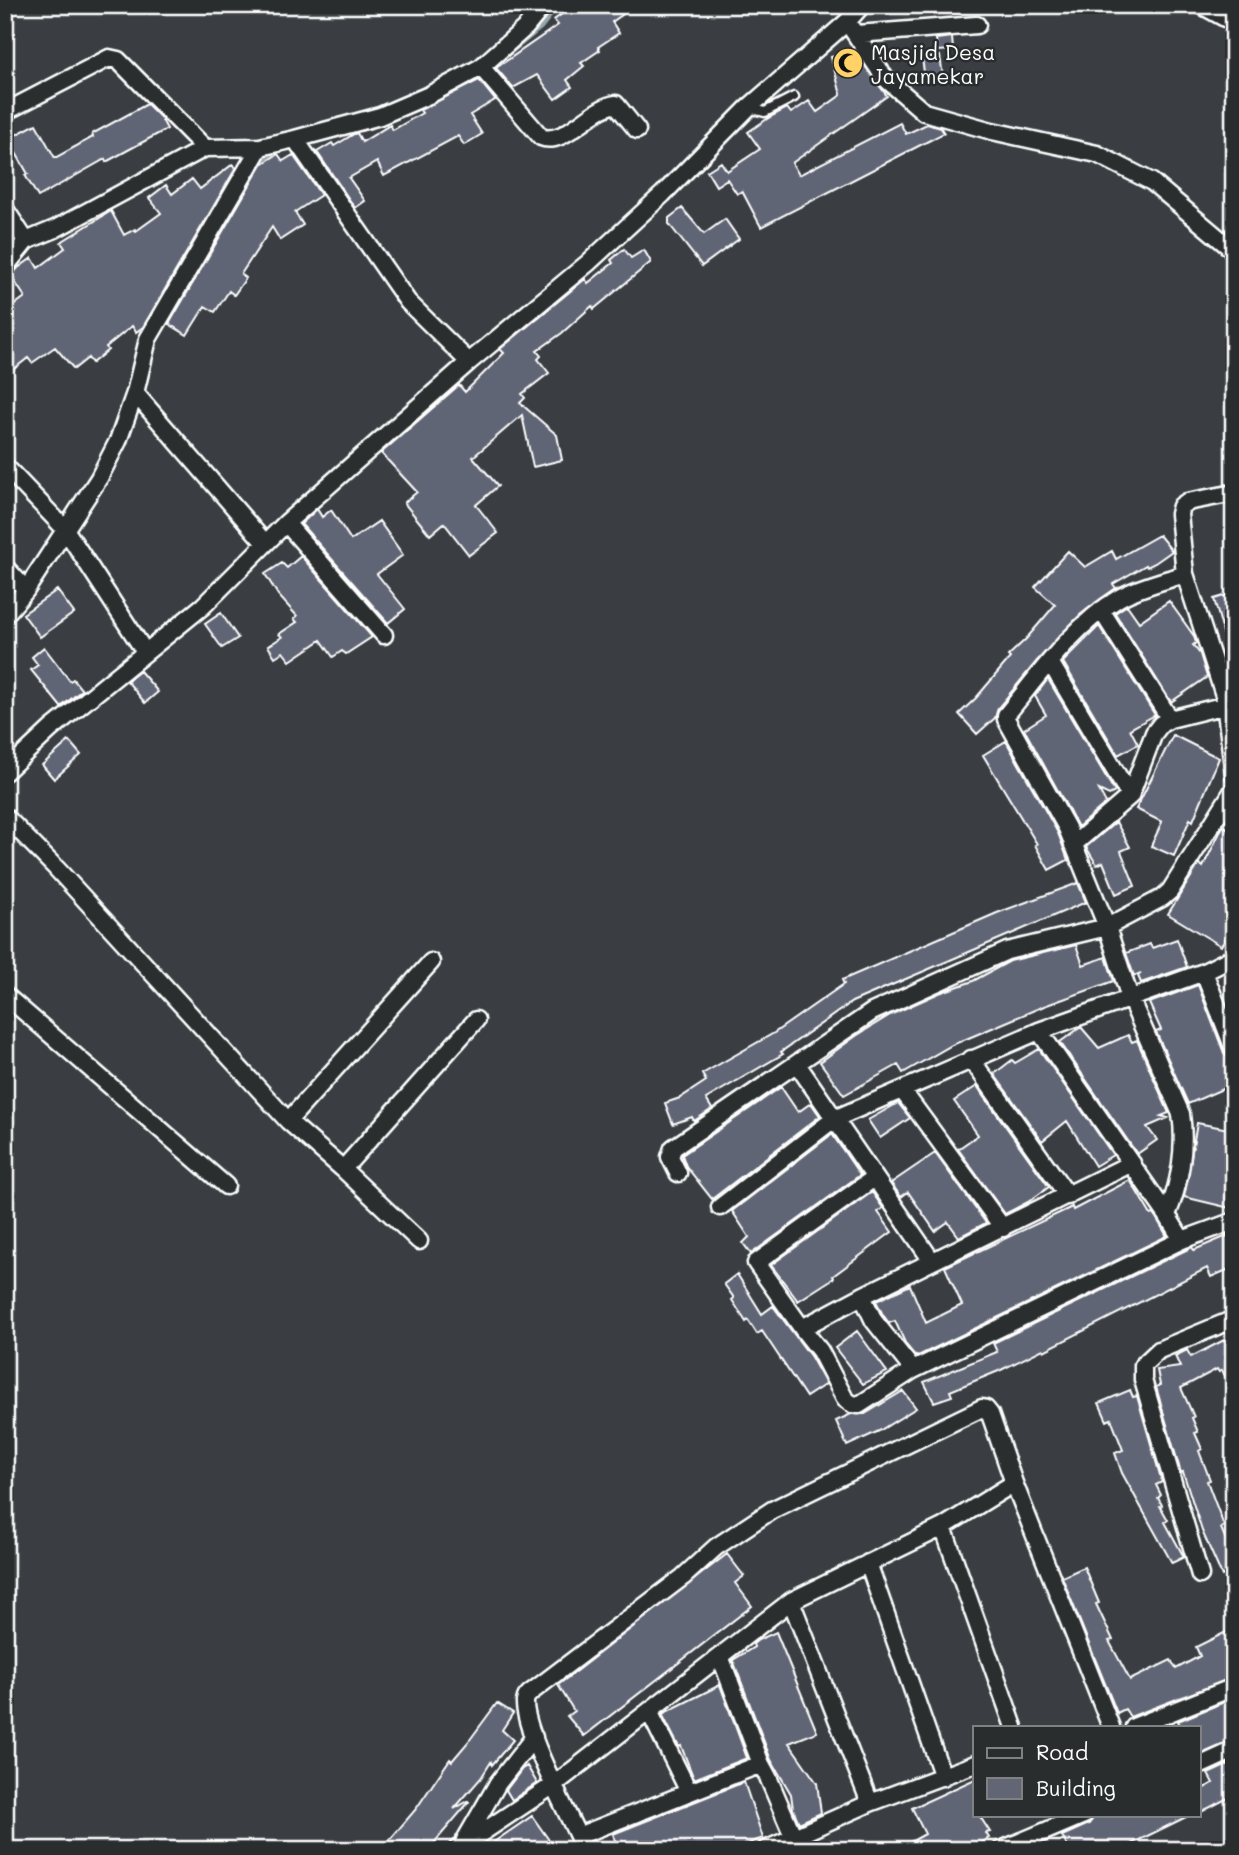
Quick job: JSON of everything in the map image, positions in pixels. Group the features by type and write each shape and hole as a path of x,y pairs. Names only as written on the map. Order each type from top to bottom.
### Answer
{"street":[{"path":"5,267 26,241 66,223 205,148 260,147 295,139 380,116 429,95 481,67 526,27 544,5"},
{"path":"5,772 51,729 203,606 286,523 469,362 588,262 663,194 748,108 853,28 862,5"},
{"path":"1201,5 1234,23"},
{"path":"853,28 977,25"},
{"path":"853,28 885,78 924,112 992,131 1097,154 1152,182 1234,251"},
{"path":"5,112 109,58 118,60 205,148"},
{"path":"481,67 541,137 548,140 561,136 608,105 616,104 637,130"},
{"path":"295,139 408,302 469,362"},
{"path":"5,615 26,590 99,478 118,441 135,393 148,339 260,147"},
{"path":"5,209 26,241"},
{"path":"135,393 265,543"},
{"path":"5,466 65,529 145,652"},
{"path":"1234,493 1187,502 1181,506 1179,514 1185,574 1224,695 1229,703 1234,775"},
{"path":"286,523 384,635"},
{"path":"5,567 26,590"},
{"path":"1167,1214 1177,1193 1184,1131 1181,1114 1130,998 1107,927 1067,828 1006,715 1075,634 1101,611 1121,597 1185,574"},
{"path":"1101,611 1170,719"},
{"path":"1050,662 1130,796"},
{"path":"1073,845 1130,796 1154,733 1161,724 1170,719 1229,703"},
{"path":"678,1173 670,1157 673,1148 872,1012 1007,951 1107,927 1167,894 1234,789"},
{"path":"5,816 288,1121 419,1241"},
{"path":"720,1207 834,1119 1039,1031 1204,972 1234,957"},
{"path":"288,1121 431,962"},
{"path":"1204,972 1234,1049"},
{"path":"5,995 226,1186"},
{"path":"343,1169 476,1020"},
{"path":"1039,1031 1167,1214 1182,1240"},
{"path":"971,1059 1069,1196"},
{"path":"797,1063 932,1261"},
{"path":"902,1090 1003,1228"},
{"path":"802,1328 1132,1163"},
{"path":"874,1178 755,1263 820,1351 845,1399 852,1405 859,1405 913,1370 1182,1240 1234,1221"},
{"path":"862,1296 874,1321 913,1370"},
{"path":"1199,1575 1143,1380 1143,1365 1159,1350 1234,1319"},
{"path":"761,1764 689,1792 580,1843 534,1737 525,1705 526,1698 683,1577 716,1547 772,1510 982,1408 990,1414 1014,1483 1111,1726"},
{"path":"459,1847 555,1784 791,1601 943,1527 1014,1483"},
{"path":"943,1527 1014,1726"},
{"path":"868,1563 943,1777"},
{"path":"791,1601 870,1804"},
{"path":"720,1656 761,1764 797,1844"},
{"path":"1136,1726 1234,1687"},
{"path":"649,1711 689,1792"},
{"path":"459,1847 498,1783 534,1737"},
{"path":"1200,1766 1234,1750"},
{"path":"765,1850 797,1844 870,1804 973,1765"},
{"path":"1001,1850 1045,1823 1079,1816"}],"lane":[{"path":"748,108 765,112 794,97"}],"building":[{"path":"574,5 636,5 612,22 619,33 581,63 584,66 567,80 572,87 555,99 537,75 513,88 496,68 558,25 554,20"},
{"path":"952,37 953,50 937,51 936,39"},
{"path":"854,51 887,96 792,163 799,175 900,123 906,134 927,124 941,128 944,133 761,227 742,191 737,194 727,179 716,186 707,171 721,162 727,171 760,149 748,132 770,117 787,108 791,113 809,101 817,112 841,95 831,57"},
{"path":"940,56 943,76 925,78 922,59"},
{"path":"479,80 495,100 470,115 482,134 464,145 458,136 384,176 377,162 349,178 365,201 355,208 317,152 357,133 362,142 390,125 393,130 422,113 420,110"},
{"path":"147,104 161,118 167,129 106,162 105,159 38,197 8,139 36,124 55,158"},
{"path":"278,154 283,161 293,155 321,195 295,212 303,225 280,240 272,227 241,274 246,278 234,295 229,291 215,312 205,306 187,335 169,324 262,164"},
{"path":"233,164 236,168 143,327 136,332 132,326 106,347 108,350 92,363 88,358 74,369 55,347 32,363 28,358 5,376 5,312 25,297 11,276 18,268 32,258 38,268 65,248 61,242 111,211 124,235 135,229 136,231 161,213 149,198 166,185 172,194 192,179 200,189"},
{"path":"682,208 704,234 725,219 739,239 702,266 669,224 669,218"},
{"path":"624,249 631,258 644,250 651,262 537,351 541,356 538,359 549,373 522,394 525,398 520,403 557,435 562,460 533,467 522,415 473,457 498,486 476,505 498,533 469,555 444,523 430,535 404,503 417,492 381,453 459,385 465,392 504,353 500,349 585,279 588,283 613,263 611,260"},
{"path":"317,509 322,517 331,510 351,540 379,521 403,555 377,574 405,609 388,623 301,524"},
{"path":"1159,535 1172,551 1155,563 1147,567 1146,565 1113,584 1116,588 1080,615 998,708 995,718 977,734 959,714 976,698 1010,658 1008,656 1055,605 1035,587 1068,551 1085,567 1112,551 1116,559"},
{"path":"301,556 372,637 346,654 342,651 333,657 321,640 290,661 283,652 275,657 268,646 282,637 279,634 297,622 294,619 297,616 278,595 265,574 282,563 287,568"},
{"path":"57,590 74,613 40,637 23,614"},
{"path":"1234,593 1234,646 1227,647 1214,599"},
{"path":"1169,601 1194,636 1196,643 1193,645 1200,654 1207,677 1171,702 1115,613 1127,605 1139,622"},
{"path":"221,613 238,638 222,648 205,624"},
{"path":"1099,626 1155,715 1130,729 1138,744 1118,755 1063,662"},
{"path":"44,647 70,681 73,679 82,690 61,707 31,670 38,665 32,657"},
{"path":"140,671 158,692 145,703 127,681"},
{"path":"1048,679 1115,792 1109,795 1099,790 1106,803 1078,827 1024,729 1046,715 1035,696"},
{"path":"1173,735 1219,758 1193,821 1190,819 1174,856 1151,846 1162,822 1136,809"},
{"path":"69,741 81,755 54,779 42,765"},
{"path":"1006,741 1058,833 1068,860 1049,870 1035,845 1037,844 983,755"},
{"path":"1116,822 1130,847 1121,851 1135,886 1116,894 1103,862 1097,865 1086,847"},
{"path":"1223,826 1234,831 1234,925 1221,946 1168,914 1199,864 1203,867"},
{"path":"1078,883 1086,902 852,1002 781,1052 783,1054 706,1099 712,1109 694,1121 692,1117 673,1124 665,1103 680,1098 706,1081 702,1074 774,1033 844,984 842,980 997,913"},
{"path":"1177,939 1187,967 1141,983 1138,976 1141,973 1134,976 1126,953 1150,944 1152,948"},
{"path":"1076,945 1083,965 1106,957 1114,981 1044,1006 952,1045 903,1073 898,1065 844,1095 820,1062 890,1015 973,981 1010,961"},
{"path":"1198,985 1224,1053 1228,1058 1234,1059 1234,1084 1188,1104 1156,1032 1161,1030 1149,1003"},
{"path":"1081,1027 1099,1048 1128,1035 1132,1042 1137,1040 1169,1113 1161,1116 1168,1118 1147,1127 1157,1140 1137,1154 1060,1042"},
{"path":"1039,1049 1113,1155 1095,1166 1067,1121 1042,1141 994,1074 1012,1060 1015,1063"},
{"path":"977,1086 1049,1187 1005,1214 958,1149 978,1135 954,1101"},
{"path":"781,1087 798,1112 811,1103 820,1116 712,1199 686,1166 682,1155"},
{"path":"898,1103 910,1118 880,1138 868,1120"},
{"path":"1197,1123 1234,1130 1234,1209 1184,1197"},
{"path":"832,1134 860,1175 751,1254 743,1243 749,1237 732,1211"},
{"path":"935,1153 986,1223 959,1237 948,1222 935,1231 908,1192 901,1197 891,1183"},
{"path":"1130,1180 1167,1236 916,1357 906,1345 895,1321 889,1323 883,1315 876,1301 910,1285 926,1323 962,1305 945,1267 1072,1207 1073,1210"},
{"path":"872,1192 883,1208 878,1212 892,1232 833,1276 834,1278 798,1301 771,1265"},
{"path":"1234,1233 1234,1267 1211,1277 1207,1268 1044,1351 1043,1349 950,1391 952,1396 934,1402 924,1382 997,1352 993,1343 1192,1247 1194,1250"},
{"path":"737,1274 762,1314 773,1306 811,1357 826,1384 806,1397 762,1331 757,1334 732,1300 734,1298 724,1284"},
{"path":"857,1331 887,1372 863,1384 835,1348"},
{"path":"1234,1335 1234,1393 1222,1370 1219,1372 1217,1369 1181,1388 1194,1417 1192,1418 1198,1432 1195,1433 1202,1449 1199,1451 1210,1480 1207,1481 1224,1526 1221,1528 1234,1559 1234,1571 1222,1576 1202,1531 1183,1472 1181,1473 1156,1387 1160,1385 1157,1370 1180,1367 1175,1356 1187,1350 1191,1357"},
{"path":"1130,1390 1133,1397 1137,1396 1162,1482 1156,1485 1161,1495 1158,1498 1162,1505 1160,1506 1168,1520 1165,1522 1184,1557 1172,1563 1122,1473 1115,1453 1123,1450 1111,1419 1107,1421 1099,1403"},
{"path":"903,1391 916,1408 879,1431 847,1446 836,1421 851,1414 865,1414"},
{"path":"727,1554 744,1576 735,1583 752,1606 584,1736 567,1716 574,1711 558,1685"},
{"path":"1084,1567 1099,1603 1096,1604 1113,1640 1109,1641 1130,1680 1171,1660 1176,1669 1200,1656 1196,1647 1234,1628 1234,1677 1130,1717 1125,1709 1117,1713 1062,1577"},
{"path":"776,1632 817,1732 789,1743 817,1783 821,1813 799,1823 791,1794 771,1760 733,1660 754,1647 753,1644 758,1640"},
{"path":"720,1685 747,1758 694,1779 681,1746 679,1747 662,1714"},
{"path":"1234,1698 1234,1740 1200,1755 1200,1726 1180,1726 1178,1721"},
{"path":"497,1703 513,1713 502,1730 513,1740 492,1765 491,1762 454,1809 469,1802 428,1850 381,1850 416,1809 450,1759 452,1761 469,1741"},
{"path":"1234,1762 1234,1795 1200,1812 1200,1790 1213,1783 1208,1774"},
{"path":"527,1766 537,1783 512,1800 506,1790"},
{"path":"973,1780 973,1816 980,1816 990,1832 986,1833 989,1838 970,1850 896,1850 925,1834 912,1808"},
{"path":"744,1782 763,1838 732,1850 618,1850 613,1834"},
{"path":"532,1816 556,1850 483,1850 501,1837"},
{"path":"1093,1816 1188,1816 1119,1850 1069,1850 1062,1836 1089,1824"}],"waterway":[{"path":"490,69 541,27 558,5"},
{"path":"327,138 361,129"},
{"path":"256,164 278,150"}],"place":[{"name":"Masjid Desa Jayamekar","path":"848,63"}]}
